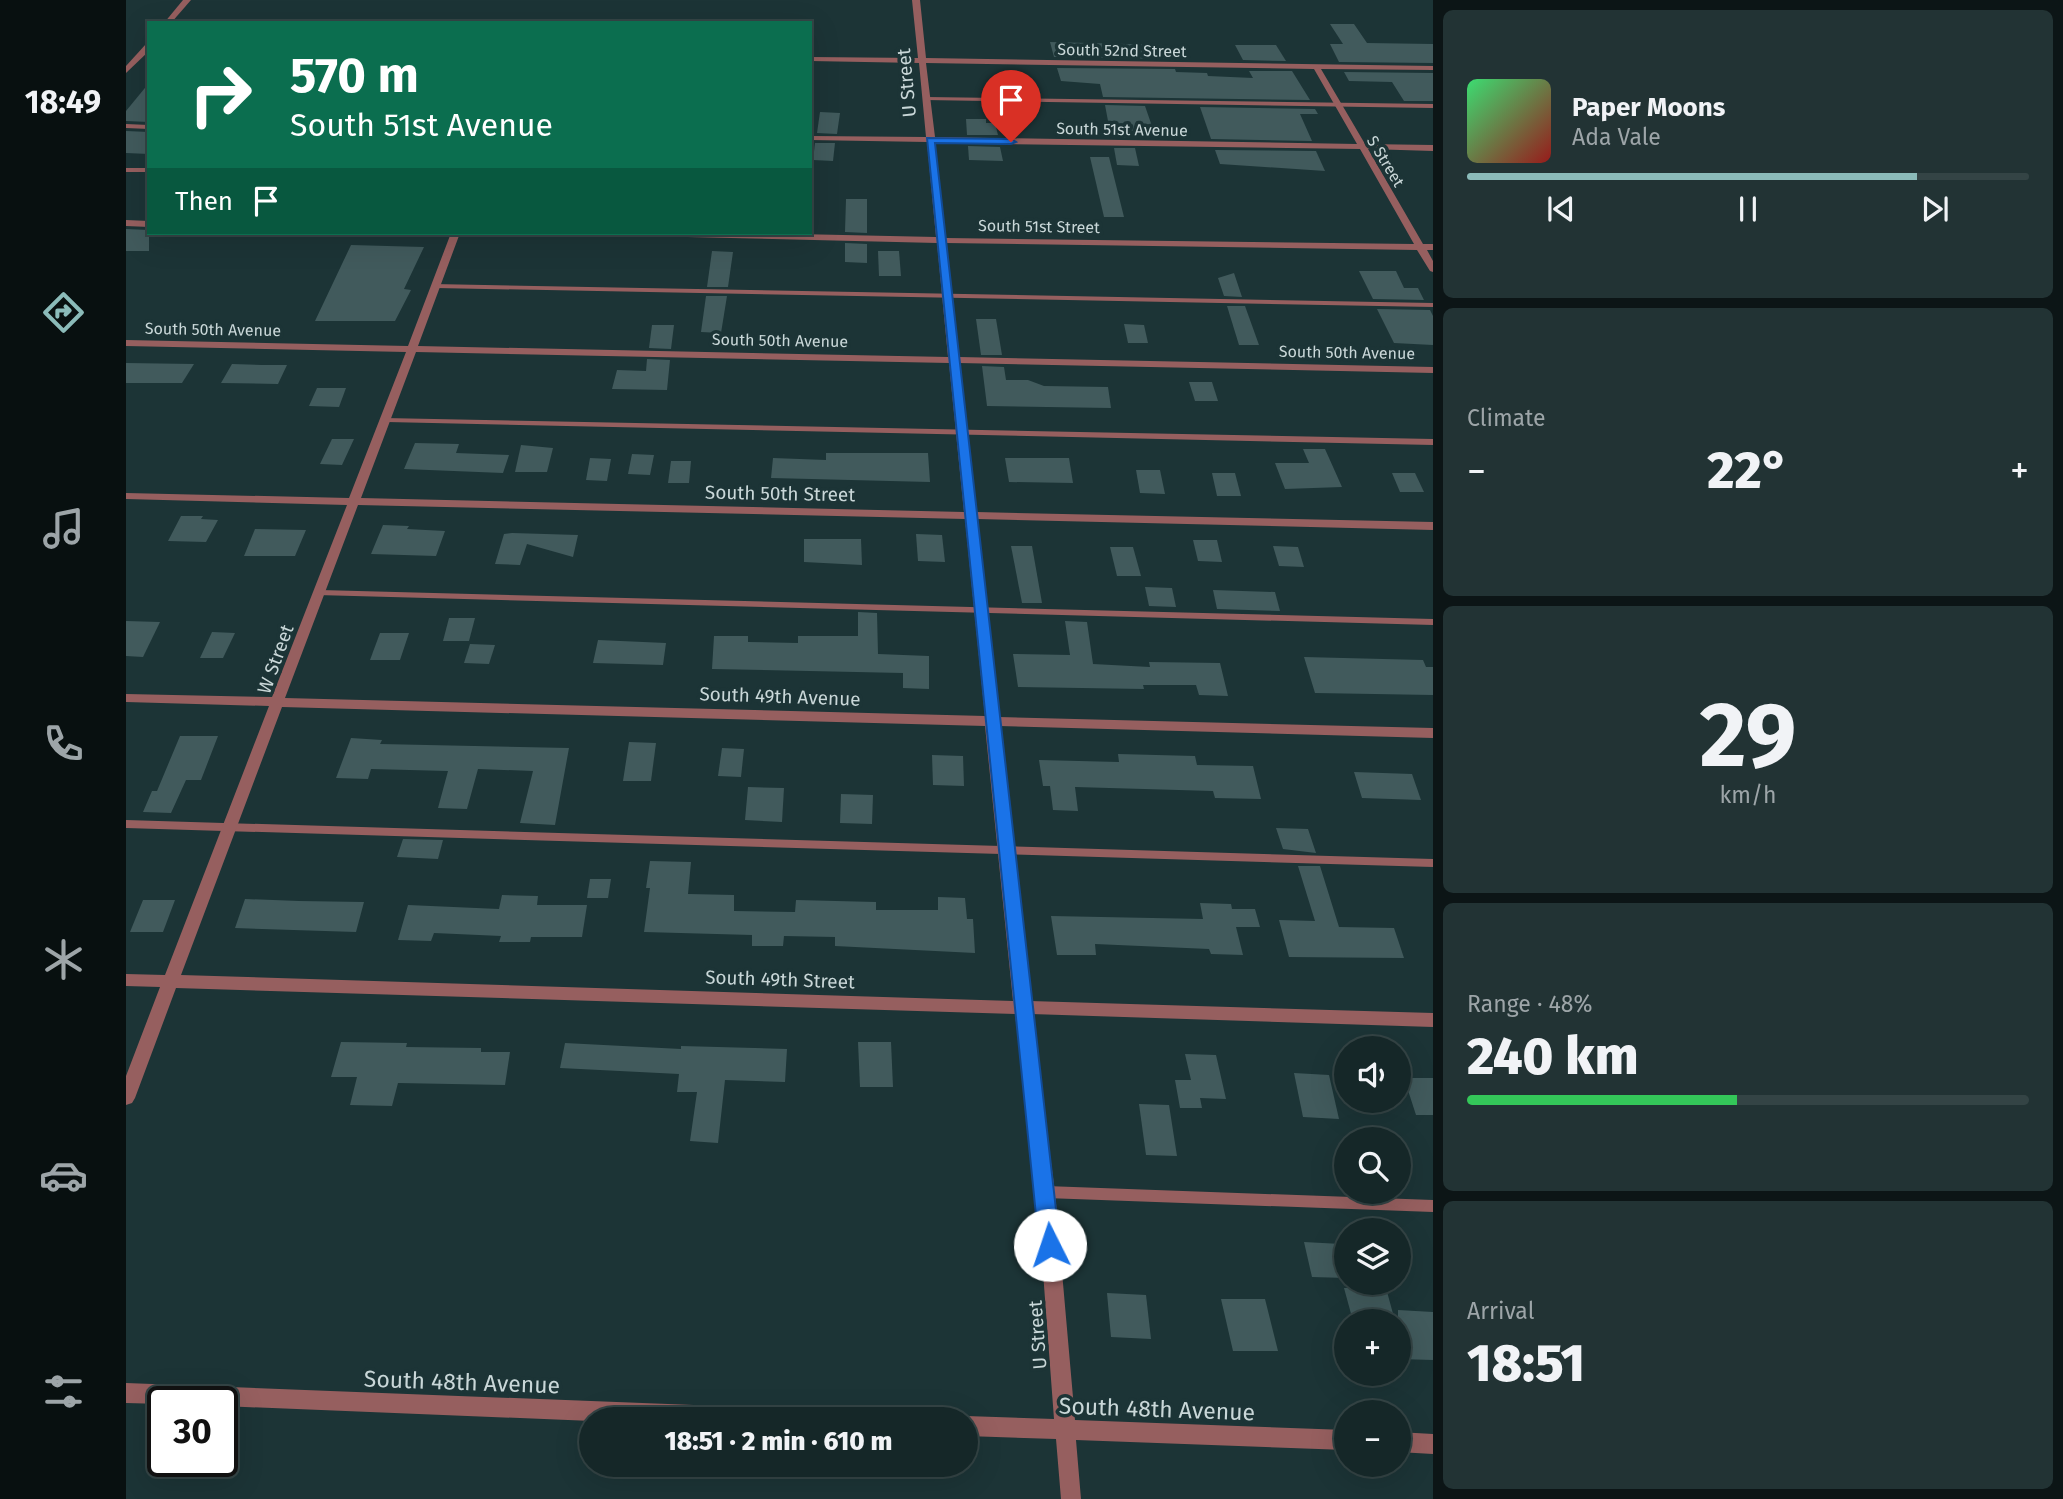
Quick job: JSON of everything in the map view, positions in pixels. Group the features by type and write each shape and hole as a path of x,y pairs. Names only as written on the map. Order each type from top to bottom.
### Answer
{"street":[{"path":"169,21 187,0"},
{"name":"U Street","path":"916,0 939,239 1022,1007 1046,1192 1071,1499"},
{"path":"126,71 147,50"},
{"name":"South 52nd Street","path":"812,60 1433,68"},
{"name":"S Street","path":"1315,66 1433,269"},
{"path":"126,126 147,127"},
{"name":"South 51st Avenue","path":"812,138 1433,148"},
{"path":"126,223 147,224"},
{"name":"W Street","path":"126,1098 280,702 456,235"},
{"name":"South 51st Street","path":"742,235 1433,247"},
{"name":"South 50th Avenue","path":"126,343 1433,370"},
{"name":"South 50th Street","path":"126,496 1433,526"},
{"name":"South 49th Avenue","path":"126,698 1433,733"},
{"name":"South 49th Street","path":"126,980 1433,1020"},
{"name":"South 48th Avenue","path":"126,1393 579,1411"},
{"name":"South 48th Avenue","path":"978,1426 1334,1440"},
{"path":"1411,1443 1433,1444"}],"lane":[{"path":"927,99 1433,106"},
{"path":"126,170 147,170"},
{"path":"436,286 1433,305"},
{"path":"387,420 1433,442"},
{"path":"320,593 1433,622"},
{"path":"126,824 1433,863"},
{"path":"1046,1192 1433,1206"}],"building":[{"path":"1330,24 1354,24 1367,43 1433,44 1433,63 1339,62 1330,44 1343,44"},
{"path":"1050,42 1165,45 1171,59 1054,57"},
{"path":"1235,45 1276,45 1286,61 1243,60"},
{"path":"1057,68 1175,69 1176,72 1207,73 1208,76 1253,78 1249,71 1292,71 1310,100 1103,97 1100,84 1061,81"},
{"path":"1344,72 1433,73 1433,101 1404,101 1392,82 1349,81"},
{"path":"147,85 147,122 126,121 126,111"},
{"path":"1105,105 1145,106 1154,132 1130,131 1132,138 1111,137"},
{"path":"1200,107 1315,109 1318,114 1300,114 1312,141 1211,139"},
{"path":"820,112 840,113 837,134 817,133"},
{"path":"966,119 986,119 986,123 995,123 998,135 967,135"},
{"path":"126,131 147,132 147,154 126,153"},
{"path":"815,143 835,143 833,161 813,160"},
{"path":"968,146 1000,147 1003,161 969,160"},
{"path":"1114,148 1135,148 1139,166 1117,165"},
{"path":"1215,150 1316,151 1325,171 1220,164"},
{"path":"1090,157 1109,157 1124,217 1104,217"},
{"path":"846,199 867,199 867,233 845,232"},
{"path":"126,229 147,230 149,251 126,251"},
{"path":"845,243 867,244 867,263 845,262"},
{"path":"351,245 424,247 404,289 411,290 395,321 315,321"},
{"path":"712,251 733,252 728,287 707,287"},
{"path":"878,251 899,251 901,276 879,276"},
{"path":"1359,271 1396,271 1404,288 1418,288 1424,300 1373,299"},
{"path":"1234,273 1242,297 1224,296 1218,278"},
{"path":"706,296 727,296 721,333 701,332"},
{"path":"1227,306 1245,306 1259,345 1239,345"},
{"path":"1377,309 1430,310 1433,316 1433,345 1394,343"},
{"path":"976,319 996,319 1002,355 981,355"},
{"path":"1124,324 1144,325 1148,343 1128,343"},
{"path":"652,325 674,325 671,349 649,348"},
{"path":"647,359 670,360 667,390 612,389 617,370 646,371"},
{"path":"126,363 194,364 182,383 126,383"},
{"path":"232,364 287,365 278,384 221,383"},
{"path":"982,366 1004,367 1006,380 1028,380 1044,386 1108,387 1111,408 987,406"},
{"path":"1189,382 1212,382 1218,401 1195,401"},
{"path":"317,388 346,388 339,407 309,406"},
{"path":"332,439 354,439 342,465 320,464"},
{"path":"415,443 459,444 456,453 509,455 503,473 404,469"},
{"path":"521,445 553,448 547,472 515,472"},
{"path":"1303,449 1325,449 1342,487 1285,489 1275,463 1309,463"},
{"path":"826,453 928,453 930,482 771,478 773,458 826,460"},
{"path":"632,454 654,455 650,475 628,474"},
{"path":"590,458 611,459 607,481 586,480"},
{"path":"1005,458 1069,458 1073,483 1009,482"},
{"path":"671,461 691,461 689,483 668,483"},
{"path":"1136,470 1160,470 1165,494 1140,493"},
{"path":"1212,473 1235,473 1241,496 1217,496"},
{"path":"1392,473 1415,473 1424,492 1400,492"},
{"path":"181,516 203,516 201,519 218,520 206,542 168,541"},
{"path":"383,525 445,531 436,556 371,554"},
{"path":"255,529 306,530 295,556 244,556"},
{"path":"504,534 578,535 573,557 527,544 520,565 495,564"},
{"path":"916,534 942,535 945,562 918,561"},
{"path":"804,539 861,539 862,565 804,562"},
{"path":"1193,540 1217,540 1222,562 1198,561"},
{"path":"1011,546 1032,546 1042,603 1022,603"},
{"path":"1273,546 1298,547 1304,567 1279,566"},
{"path":"1110,547 1133,547 1141,576 1117,576"},
{"path":"1145,587 1172,588 1176,607 1149,606"},
{"path":"1213,590 1275,592 1280,611 1217,609"},
{"path":"858,612 877,613 878,654 929,656 929,689 903,688 903,673 712,669 714,636 748,636 748,642 798,643 798,636 858,636"},
{"path":"449,618 475,618 469,641 443,641"},
{"path":"126,621 160,622 143,657 126,656"},
{"path":"1065,621 1087,622 1093,664 1150,667 1149,662 1220,663 1228,696 1199,695 1196,685 1143,685 1144,689 1018,687 1013,654 1070,655"},
{"path":"212,632 235,633 223,658 200,658"},
{"path":"380,633 409,633 400,660 370,660"},
{"path":"598,640 666,643 663,665 593,663"},
{"path":"470,644 495,645 489,664 464,663"},
{"path":"1304,657 1423,660 1426,667 1433,667 1433,695 1315,693"},
{"path":"180,736 218,736 201,780 186,780 171,813 143,812 152,791 157,791"},
{"path":"351,738 382,740 380,744 569,748 555,825 520,823 533,771 478,769 467,809 438,808 448,771 371,769 368,779 336,778"},
{"path":"629,742 656,743 651,781 623,781"},
{"path":"722,748 744,749 741,777 718,776"},
{"path":"1118,754 1195,756 1197,765 1253,766 1261,799 1215,798 1213,791 1075,787 1078,811 1053,810 1050,786 1043,786 1039,760 1119,762"},
{"path":"932,755 963,756 964,786 933,785"},
{"path":"1354,772 1412,774 1421,800 1362,798"},
{"path":"748,787 784,788 782,822 745,820"},
{"path":"841,794 873,795 872,824 840,823"},
{"path":"1276,828 1308,829 1316,853 1283,849"},
{"path":"403,839 443,840 438,859 397,857"},
{"path":"650,861 691,862 688,894 734,895 734,911 795,912 796,900 876,902 876,910 938,910 938,897 965,898 967,919 973,919 975,953 835,946 835,937 784,936 783,946 752,946 752,935 644,932 650,888 646,888"},
{"path":"1298,866 1320,866 1339,927 1394,928 1404,958 1289,957 1279,920 1315,921"},
{"path":"590,879 611,879 608,898 587,898"},
{"path":"502,895 538,896 537,905 587,905 582,937 531,937 530,942 499,942 501,936 434,933 431,941 398,940 408,905 499,909"},
{"path":"245,899 364,902 356,932 235,928"},
{"path":"143,900 175,900 163,932 130,932"},
{"path":"1200,903 1231,904 1232,909 1255,909 1260,927 1236,927 1243,955 1211,954 1209,949 1095,944 1096,955 1057,955 1051,916 1203,919"},
{"path":"341,1042 407,1043 406,1047 481,1048 481,1052 510,1052 505,1085 398,1083 392,1106 350,1105 357,1077 331,1077"},
{"path":"858,1042 891,1042 893,1087 860,1087"},
{"path":"565,1043 681,1049 681,1046 787,1049 785,1082 725,1080 718,1143 690,1141 697,1092 677,1092 679,1074 560,1068"},
{"path":"1185,1054 1216,1055 1226,1099 1200,1098 1202,1108 1180,1108 1175,1080 1191,1080"},
{"path":"1294,1073 1329,1075 1334,1113 1338,1113 1339,1119 1303,1117"},
{"path":"1411,1078 1433,1078 1433,1115 1416,1115 1411,1100"},
{"path":"1139,1104 1169,1105 1177,1156 1146,1155"},
{"path":"1304,1242 1334,1244 1334,1278 1312,1277"},
{"path":"1107,1293 1146,1295 1151,1339 1111,1337"},
{"path":"1346,1295 1388,1295 1392,1309 1350,1309"},
{"path":"1221,1299 1265,1299 1278,1351 1233,1351"},
{"path":"1411,1311 1433,1312 1433,1360 1411,1359"}],"route":[{"path":"1011,142 930,140 1022,1007 1046,1192 1050,1245"}]}
